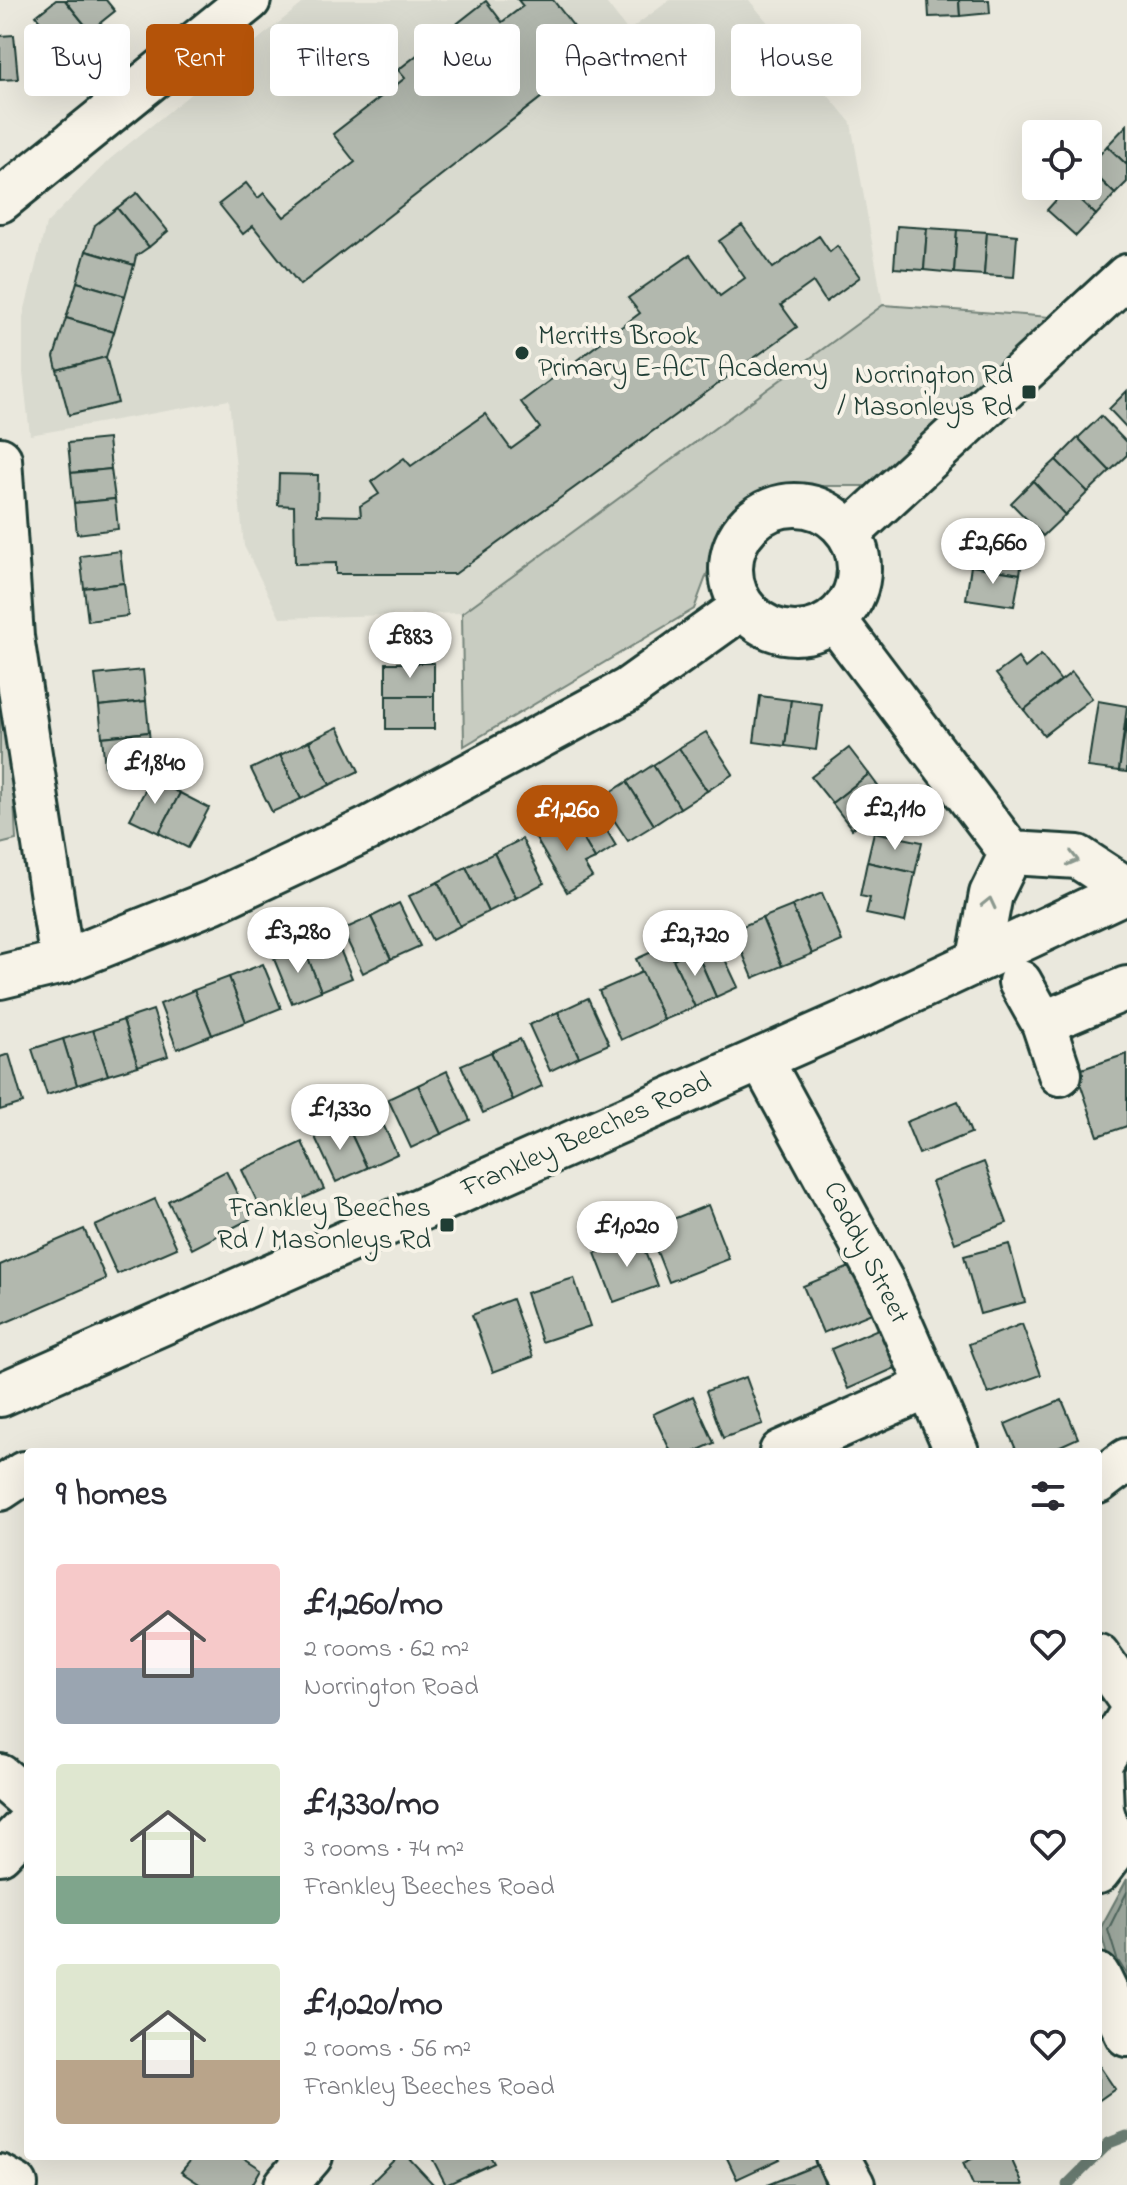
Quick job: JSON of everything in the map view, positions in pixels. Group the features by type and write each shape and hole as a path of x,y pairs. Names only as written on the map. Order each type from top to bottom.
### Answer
{"street":[{"path":"0,201 249,0"},
{"path":"850,532 1127,276"},
{"path":"0,459 6,637 62,962"},
{"path":"797,505 819,510 850,532 859,573 855,594 835,620 816,630 787,634 766,627 743,607 733,587 731,561 738,540 750,524 768,511 797,505"},
{"path":"0,977 62,962 212,902 370,828 627,690 743,607"},
{"path":"835,620 1011,853 1078,857 1127,890"},
{"path":"979,958 991,894 1011,853"},
{"name":"Frankley Beeches Road","path":"0,1395 761,1059 1127,890"},
{"path":"1020,982 1043,1023 1060,1074"},
{"path":"1043,1023 1127,988"},
{"name":"Caddy Street","path":"761,1059 882,1281 955,1448"},
{"path":"790,1448 928,1387"},
{"path":"1102,1479 1127,1460"},
{"path":"1102,1661 1127,1696"},
{"path":"1102,1761 1127,1720"},
{"path":"0,1776 24,1797"},
{"path":"1102,1810 1114,1851 1102,1867"},
{"path":"0,1853 24,1828"},
{"path":"1102,1983 1127,2035"},
{"path":"286,2185 308,2160"},
{"path":"839,2160 853,2185"},
{"path":"0,2176 16,2185"}],"shaded area":[{"name":"Merritts Brook Primary E-ACT Academy","path":"307,0 604,0 623,24 536,24 536,96 715,96 715,24 637,24 670,0 749,0 769,24 731,24 731,96 829,96 851,123 883,305 462,613 280,618 244,546 229,400 30,435 23,373 23,317 46,224 110,159 188,96 254,96 254,43 270,30 270,96 398,96 398,24 277,24"},
{"path":"883,305 1051,317 869,486 804,486 741,507 718,544 694,609 464,746 462,613"},
{"path":"0,710 13,776 16,840 0,844"}],"water":[{"path":"1127,1879 1127,1990 1109,1963 1102,1925"}],"building":[{"path":"56,0 65,0 84,24 43,24 36,16"},
{"path":"65,0 106,0 115,11 99,24 84,24"},
{"path":"518,0 553,0 572,24 536,24 536,96 543,96 300,285 253,226 243,234 219,204 246,183 258,198 264,193 284,217 355,162 333,134 382,96 398,96 398,83 405,78 398,70 414,57 414,96 520,96 520,24 457,24 486,1 502,22 523,6"},
{"path":"928,0 959,0 960,16 929,17"},
{"path":"959,0 989,0 990,13 960,16"},
{"path":"14,35 18,79 0,80 0,36"},
{"path":"1127,125 1127,165 1107,146"},
{"path":"1107,146 1127,165 1127,182 1115,194 1102,181 1102,152"},
{"path":"1102,181 1115,194 1096,215 1080,200 1102,200"},
{"path":"137,193 168,231 149,247 117,208"},
{"path":"1056,200 1080,200 1096,215 1076,236 1047,210"},
{"path":"117,208 149,247 136,256 134,265 86,251 95,225"},
{"path":"742,225 773,268 819,236 830,252 837,246 860,277 826,302 813,282 781,305 797,327 455,574 336,574 336,563 295,564 294,506 278,505 279,474 318,475 317,515 361,516 360,506 379,494 371,482 404,458 411,466 485,414 511,449 540,428 521,402 640,313 628,298 690,255 720,296 745,278 719,241"},
{"path":"897,226 927,228 924,270 894,268"},
{"path":"927,228 957,230 954,273 924,270"},
{"path":"957,230 987,232 984,275 954,273"},
{"path":"987,232 1017,235 1014,277 984,275"},
{"path":"86,251 134,265 125,296 77,282"},
{"path":"77,282 125,296 114,332 66,318"},
{"path":"66,318 114,332 106,357 57,370 54,357"},
{"path":"106,357 118,403 69,415 57,370"},
{"path":"1127,391 1127,428 1109,409"},
{"path":"1101,416 1127,443 1127,455 1110,471 1078,438"},
{"path":"1078,438 1110,471 1088,492 1056,460"},
{"path":"108,439 111,469 71,473 68,443"},
{"path":"1056,460 1088,492 1065,515 1033,481"},
{"path":"111,469 115,499 74,503 71,473"},
{"path":"1033,481 1065,515 1043,536 1011,503"},
{"path":"115,499 118,529 77,534 74,503"},
{"path":"976,533 1025,540 1020,574 971,566"},
{"path":"120,551 124,583 84,588 80,556"},
{"path":"971,566 1020,574 1014,606 966,599"},
{"path":"124,583 128,616 88,621 84,588"},
{"path":"1041,655 1061,681 1024,710 996,674 1018,658 1025,668"},
{"path":"386,663 434,663 434,696 386,696"},
{"path":"143,670 146,701 99,706 95,675"},
{"path":"1072,672 1092,698 1044,735 1024,710"},
{"path":"386,696 434,696 434,729 386,729"},
{"path":"760,696 791,700 785,746 754,742"},
{"path":"791,700 822,704 816,750 785,746"},
{"path":"146,701 149,732 102,737 99,706"},
{"path":"1098,701 1127,706 1119,771 1088,767"},
{"path":"1127,718 1127,772 1119,771"},
{"path":"338,727 359,771 330,785 309,741"},
{"path":"149,732 152,762 105,767 102,737"},
{"path":"706,732 733,774 707,791 679,748"},
{"path":"309,741 330,785 301,799 280,755"},
{"path":"679,748 707,791 680,808 653,765"},
{"path":"849,748 869,774 832,803 811,777"},
{"path":"280,755 301,799 272,812 251,769"},
{"path":"653,765 680,808 654,825 627,782"},
{"path":"869,774 889,801 852,829 832,803"},
{"path":"151,779 180,793 159,833 130,819"},
{"path":"627,782 654,825 628,841 600,799"},
{"path":"180,793 209,808 188,848 159,833"},
{"path":"591,804 616,846 595,859 570,816"},
{"path":"570,816 595,859 584,864 592,877 567,892 535,837"},
{"path":"874,832 922,842 915,873 867,862"},
{"path":"522,839 544,883 516,898 494,853"},
{"path":"494,853 516,898 488,912 466,867"},
{"path":"867,862 915,873 905,922 866,914 870,898 860,896"},
{"path":"466,867 488,912 460,926 438,882"},
{"path":"438,882 460,926 432,940 409,896"},
{"path":"822,893 842,941 812,954 792,906"},
{"path":"399,903 420,946 391,959 371,917"},
{"path":"792,906 812,954 782,966 762,918"},
{"path":"371,917 391,959 363,973 342,930"},
{"path":"762,918 782,966 753,978 733,930"},
{"path":"334,935 352,978 321,991 304,948"},
{"path":"716,940 738,987 716,997 695,949"},
{"path":"667,945 695,1007 664,1020 636,959"},
{"path":"304,948 321,991 292,1003 274,959"},
{"path":"695,949 716,997 695,1007 673,959"},
{"path":"263,964 281,1008 246,1022 229,977"},
{"path":"642,972 664,1020 621,1040 599,991"},
{"path":"229,977 246,1022 212,1035 194,990"},
{"path":"194,990 212,1035 177,1049 160,1004"},
{"path":"588,998 609,1044 579,1057 558,1012"},
{"path":"153,1010 168,1056 138,1066 123,1020"},
{"path":"558,1012 579,1057 550,1071 529,1025"},
{"path":"123,1020 138,1066 108,1075 93,1030"},
{"path":"93,1030 108,1075 77,1085 63,1039"},
{"path":"63,1039 77,1085 47,1095 32,1049"},
{"path":"520,1039 542,1086 513,1100 491,1052"},
{"path":"491,1052 513,1100 483,1113 461,1065"},
{"path":"9,1054 23,1103 0,1110 0,1057"},
{"path":"1127,1054 1127,1126 1098,1136 1076,1071"},
{"path":"447,1071 470,1120 441,1134 418,1085"},
{"path":"418,1085 441,1134 411,1148 388,1099"},
{"path":"958,1101 971,1133 919,1154 906,1122"},
{"path":"375,1107 397,1154 367,1168 345,1121"},
{"path":"345,1121 367,1168 336,1182 314,1135"},
{"path":"302,1142 324,1189 264,1216 242,1170"},
{"path":"984,1162 1007,1223 955,1243 932,1182"},
{"path":"226,1171 250,1219 192,1249 168,1201"},
{"path":"155,1199 177,1248 117,1274 95,1226"},
{"path":"708,1205 729,1259 669,1282 648,1229"},
{"path":"84,1229 106,1279 0,1325 0,1265"},
{"path":"639,1236 658,1286 614,1302 595,1253"},
{"path":"1009,1244 1025,1302 980,1314 964,1256"},
{"path":"852,1266 872,1313 823,1333 803,1286"},
{"path":"574,1278 590,1326 542,1342 526,1293"},
{"path":"512,1299 533,1357 493,1372 472,1315"},
{"path":"1022,1324 1041,1375 988,1394 969,1344"},
{"path":"885,1326 902,1365 848,1389 831,1349"},
{"path":"746,1377 763,1424 723,1438 706,1391"},
{"path":"693,1396 714,1443 703,1448 669,1448 653,1414"},
{"path":"1062,1400 1078,1438 1056,1448 1015,1448 1005,1424"},
{"path":"1102,2070 1115,2089 1102,2098"},
{"path":"191,2160 247,2160 261,2169 252,2185 201,2185 181,2172"},
{"path":"394,2160 411,2160 434,2185 369,2185"},
{"path":"433,2160 492,2160 494,2163 446,2185"},
{"path":"728,2160 778,2160 737,2179"},
{"path":"969,2160 1012,2160 1023,2185 973,2185 963,2163"},
{"path":"817,2165 825,2185 767,2185"}],"waterway":[{"path":"1102,2150 1109,2143 1127,2136"},
{"path":"1067,2185 1092,2160"}],"place":[{"name":"Merritts Brook Primary E-ACT Academy","path":"522,353"},
{"name":"Norrington Rd / Masonleys Rd","path":"1029,392"},
{"name":"Frankley Beeches Rd / Masonleys Rd","path":"447,1225"}]}
